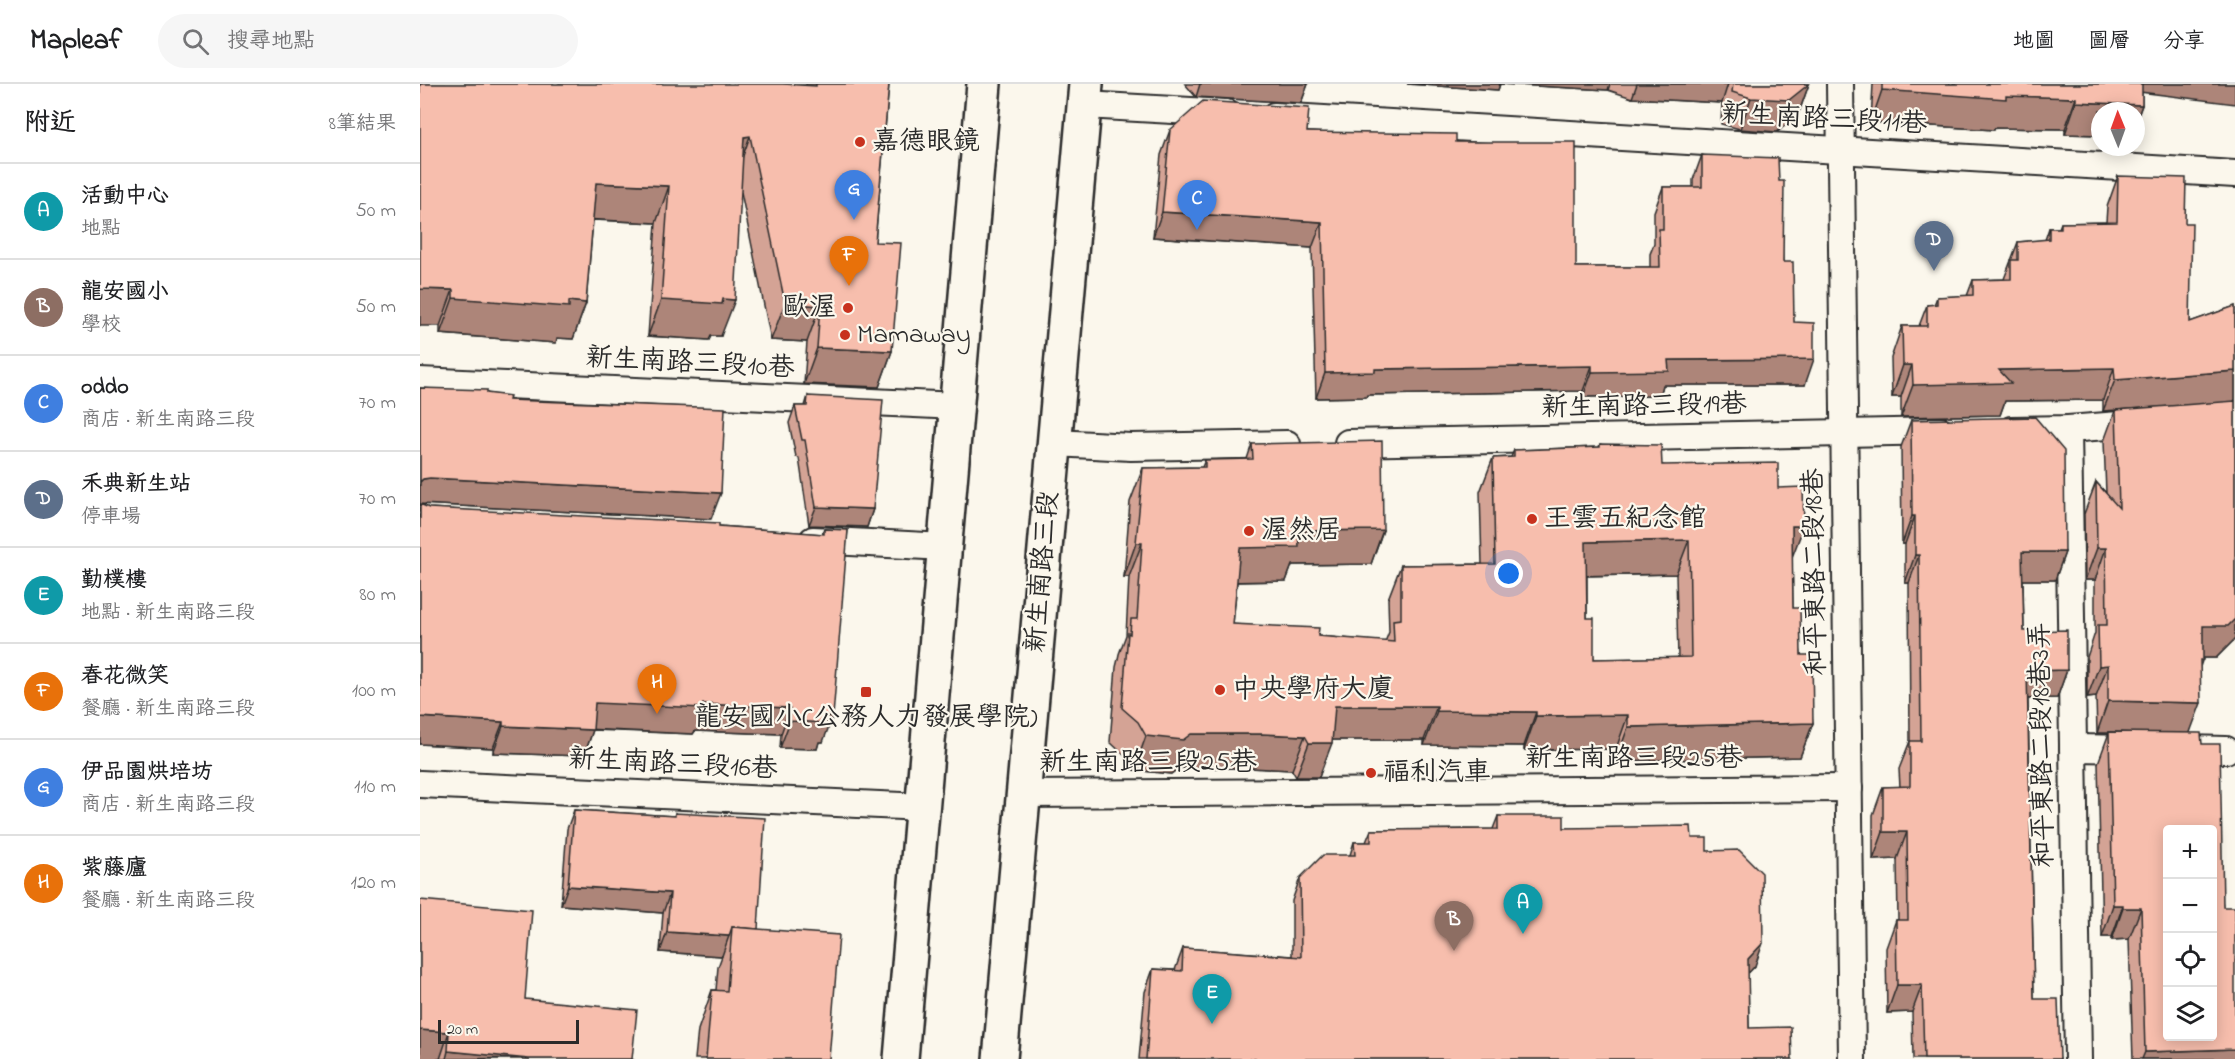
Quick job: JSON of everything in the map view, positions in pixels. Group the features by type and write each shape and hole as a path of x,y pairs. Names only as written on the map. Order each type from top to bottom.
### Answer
{"main road":[{"path":"902,1059 984,84"},
{"name":"新生南路三段","path":"1000,1059 1086,94"}],"lane":[{"name":"和平東路二段18巷","path":"1840,84 1852,1059"},
{"name":"新生南路三段11巷","path":"1086,94 1841,151 2235,174"},
{"name":"新生南路三段10巷","path":"420,381 957,406"},
{"name":"新生南路三段19巷","path":"1055,443 1131,447 2068,429 2163,422"},
{"name":"和平東路二段18巷3弄","path":"2068,429 2078,1059"},
{"path":"787,539 945,547"},
{"path":"2073,748 2226,750"},
{"name":"新生南路三段16巷","path":"420,784 923,807"},
{"name":"新生南路三段25巷","path":"1024,794 1849,788"}],"building":[{"path":"420,84 783,84 816,86 816,84 889,84 875,242 901,243 892,351 817,348 820,306 785,303 750,136 744,137 735,300 723,299 722,304 661,300 669,186 596,183 586,303 569,301 569,307 453,298 453,290 420,289"},
{"path":"1733,84 1809,84 1789,100 1751,98 1732,92"},
{"path":"1882,84 2142,84 2142,102 2091,103 2076,102 2076,98 2006,96 2006,99 1882,90"},
{"path":"1203,101 1309,108 1307,132 1456,134 1456,142 1576,142 1576,267 1660,267 1659,229 1663,229 1663,187 1702,187 1702,155 1778,158 1779,181 1784,181 1783,262 1793,262 1794,322 1814,323 1814,359 1668,360 1669,371 1592,372 1592,366 1375,369 1375,372 1325,373 1322,222 1162,212 1170,130"},
{"path":"2118,176 2186,178 2185,223 2192,223 2190,322 2235,306 2235,371 2115,380 2114,368 1999,370 2011,383 1913,385 1912,365 1903,365 1902,326 1927,326 1927,305 1937,304 1937,297 1973,295 1973,280 2011,279 2011,260 2018,260 2018,242 2049,239 2049,228 2061,228 2061,223 2117,222"},
{"path":"420,388 487,390 487,393 510,396 509,400 725,408 721,493 430,478 420,482"},
{"path":"808,396 883,400 873,509 816,507 805,440 802,440 795,406 807,406"},
{"path":"2235,401 2235,619 2228,626 2203,626 2203,660 2200,660 2201,703 2108,701 2108,665 2099,666 2098,625 2107,625 2106,548 2097,548 2096,482 2119,508 2116,410"},
{"path":"2035,417 2064,451 2065,552 2022,552 2024,631 2067,630 2067,670 2027,671 2034,999 2058,999 2060,1059 1924,1059 1922,985 1897,985 1896,920 1908,920 1907,832 1883,832 1883,787 1910,786 1910,741 1921,741 1919,555 1915,555 1915,516 1912,516 1911,420"},
{"path":"1382,441 1383,530 1298,531 1299,547 1240,548 1233,624 1319,628 1318,636 1394,642 1393,620 1401,619 1401,565 1495,564 1493,458 1514,457 1514,450 1600,447 1600,444 1661,445 1662,465 1778,463 1778,488 1803,487 1804,526 1792,526 1793,608 1800,608 1801,655 1812,655 1813,723 1628,727 1628,715 1536,716 1536,712 1437,711 1437,706 1335,706 1332,743 1309,743 1305,736 1262,734 1191,734 1183,740 1146,736 1138,722 1122,708 1128,633 1130,634 1131,619 1137,619 1142,543 1136,543 1143,468 1205,467 1205,460 1253,459 1252,444","holes":["1689,540 1691,657 1594,659 1594,618 1587,618 1586,542"]},
{"path":"420,504 429,508 719,523 719,526 824,534 824,529 848,530 833,716 827,716 826,723 790,721 790,708 703,704 703,708 595,703 593,730 503,726 503,722 420,717"},
{"path":"2109,732 2201,733 2202,744 2220,744 2223,907 2235,907 2235,1049 2145,1052 2141,908 2123,908 2123,905 2113,905"},
{"path":"574,810 765,818 758,929 732,927 729,936 667,932 670,893 568,886"},
{"path":"1498,816 1564,816 1564,828 1691,826 1692,838 1707,838 1707,851 1739,850 1762,873 1763,943 1748,959 1749,1028 1791,1027 1792,1059 1146,1059 1153,969 1182,971 1183,948 1301,957 1300,878 1323,855 1355,855 1354,842 1371,842 1371,830 1498,829"},
{"path":"420,900 532,910 525,999 637,1010 632,1059 529,1059 448,1051 449,1032 420,1030"},
{"path":"732,927 839,935 829,1059 706,1059 712,990 727,991"}],"place":[{"name":"嘉德眼鏡","path":"860,142"},
{"name":"伊品園烘培坊","path":"854,220"},
{"name":"oddo","path":"1197,230"},
{"name":"禾典新生站","path":"1934,271"},
{"name":"春花微笑","path":"849,286"},
{"name":"歐渥","path":"848,308"},
{"name":"Mamaway","path":"845,335"},
{"name":"王雲五紀念館","path":"1532,519"},
{"name":"渥然居","path":"1249,531"},
{"name":"中央學府大廈","path":"1220,690"},
{"name":"龍安國小(公務人力發展學院)","path":"866,692"},
{"name":"紫藤廬","path":"657,714"},
{"name":"福利汽車","path":"1371,773"},
{"name":"活動中心","path":"1523,934"},
{"name":"龍安國小","path":"1454,951"},
{"name":"勤樸樓","path":"1212,1024"}]}
